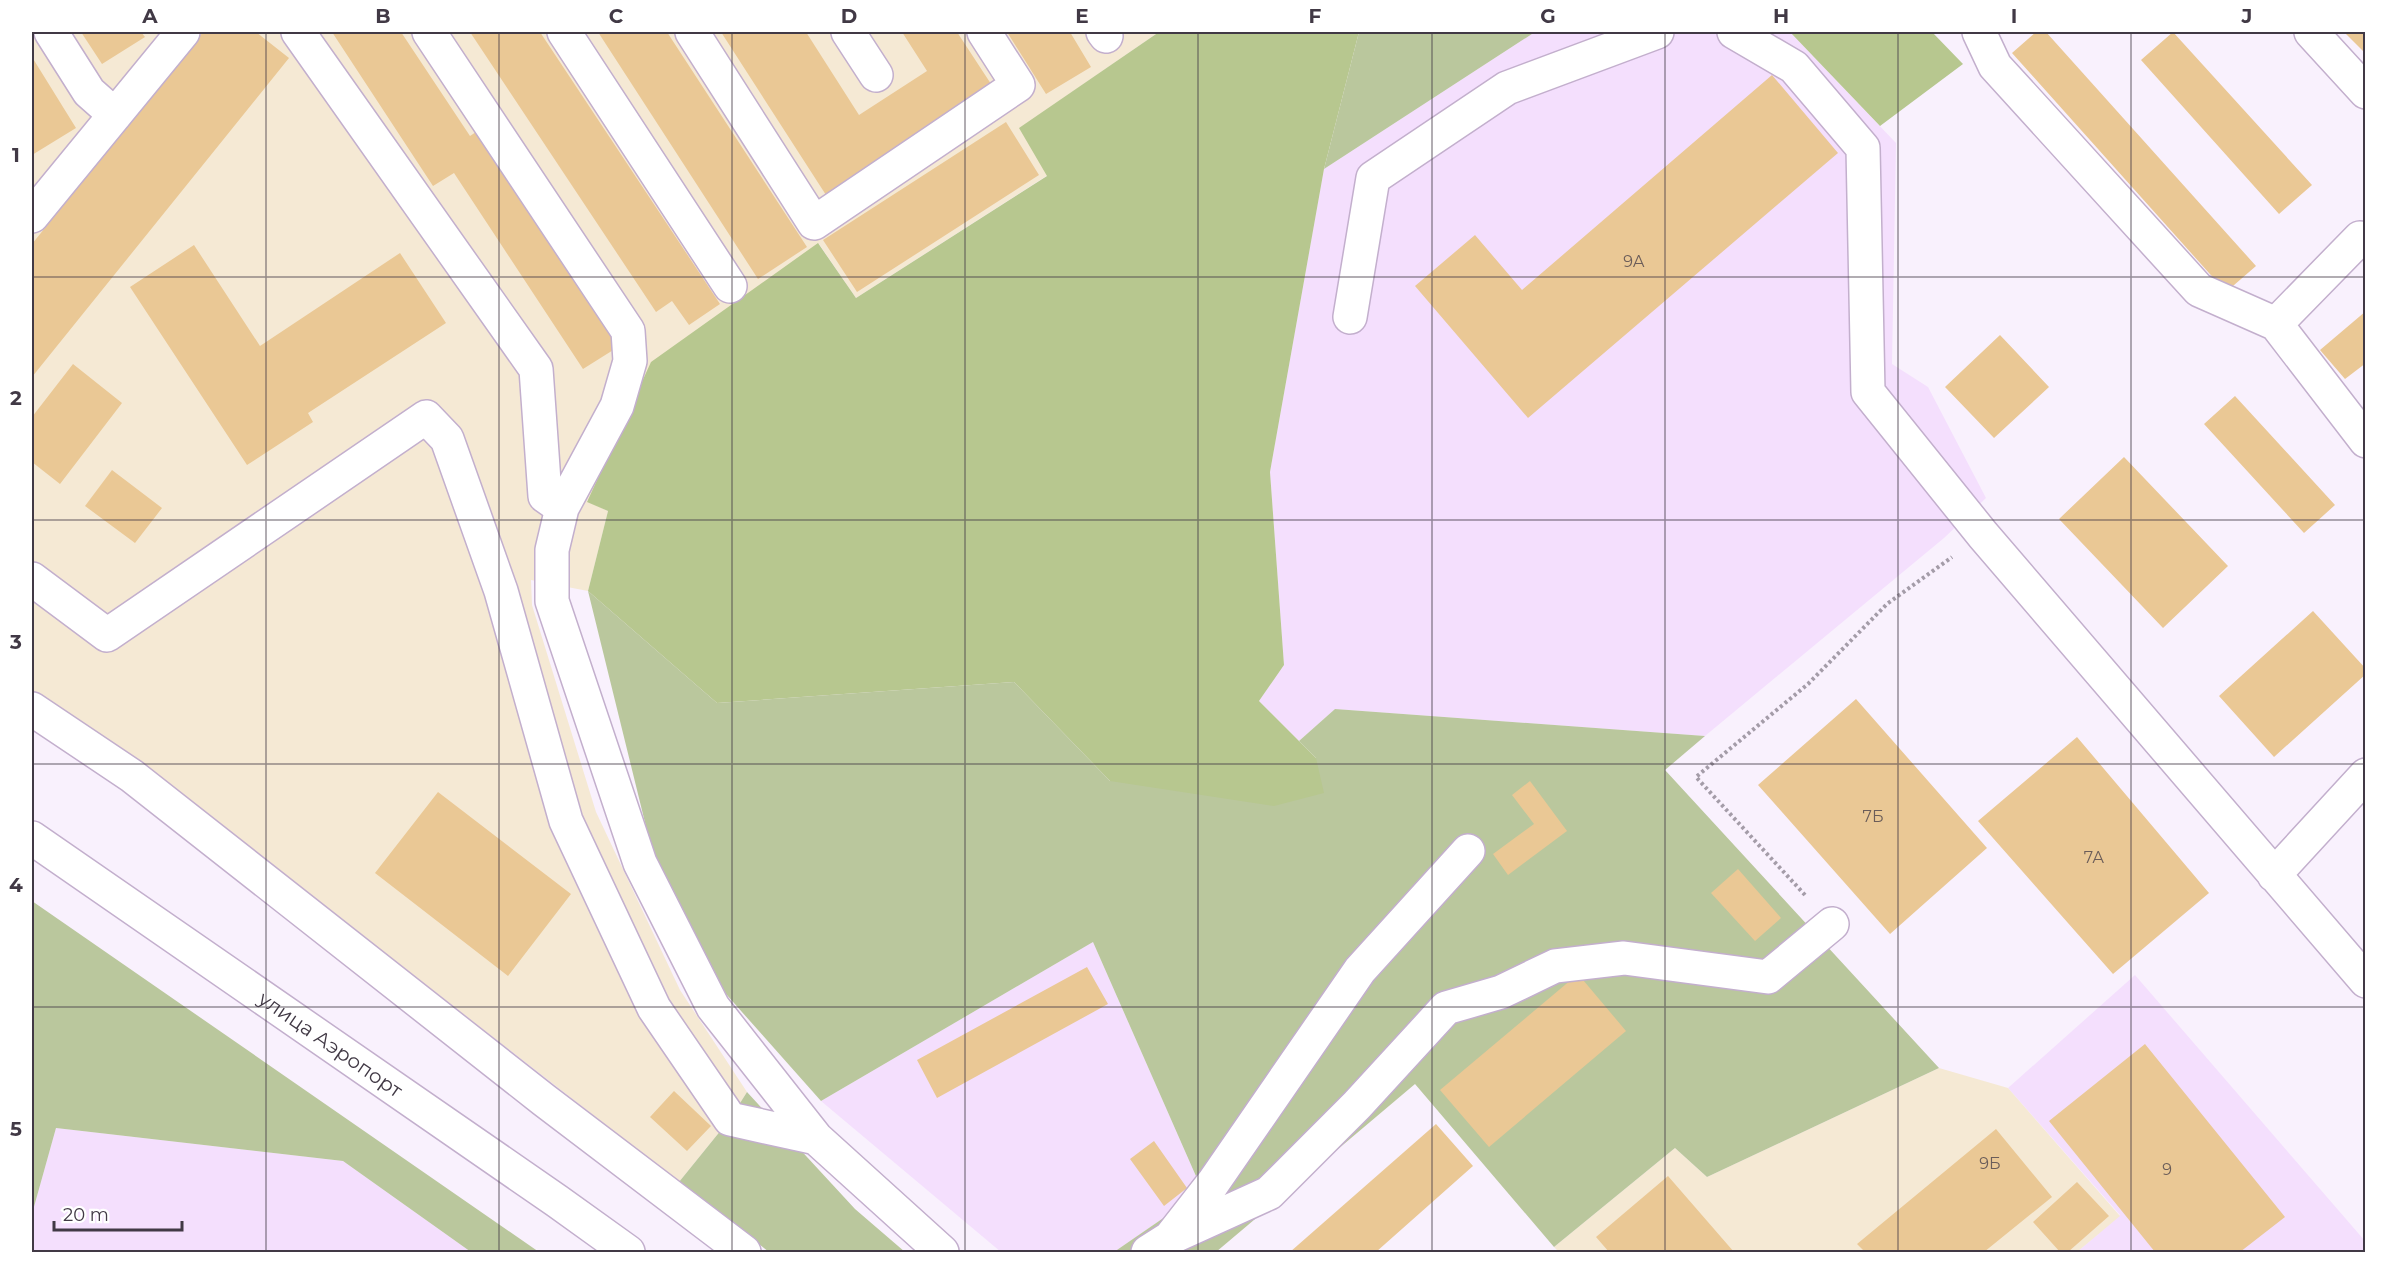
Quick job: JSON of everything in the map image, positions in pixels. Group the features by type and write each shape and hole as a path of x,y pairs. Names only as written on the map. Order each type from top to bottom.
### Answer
{"street":[{"path":"51,32 89,92 115,115"},
{"path":"34,207 115,115 183,32"},
{"path":"298,32 536,369 545,496 562,508"},
{"path":"429,32 628,331 630,361 617,406 562,508 552,550 552,601 640,863 713,1007 816,1138 942,1252"},
{"path":"564,32 730,286"},
{"path":"692,32 814,223 1018,85 984,32"},
{"path":"848,32 876,75"},
{"path":"1350,317 1373,178 1507,88 1657,32"},
{"path":"1734,32 1794,67 1863,147 1868,392 1983,535 2135,715 2366,981"},
{"path":"1979,32 1995,66 2199,290 2277,324 2366,441"},
{"path":"2311,32 2366,92"},
{"path":"2277,324 2360,238"},
{"path":"32,579 107,635 426,417 447,439 497,580 566,821 654,1008 730,1119 816,1138"},
{"path":"32,708 132,776 535,1092 744,1252"},
{"path":"2274,875 2366,775"},
{"name":"улица Аэропорт","path":"32,838 628,1252"},
{"path":"1159,1245 1214,1183 1360,970 1468,851"},
{"path":"1159,1245 1269,1193 1357,1105 1446,1008 1501,992 1554,966 1624,958 1768,977 1832,924"}],"path":[{"path":"1832,924 1696,777 1808,684 1887,604 1983,535"}],"shaded area":[{"path":"32,32 1159,32 1020,128 1048,175 856,298 819,244 587,501 608,511 588,591 531,580 532,605 596,812 680,990 747,1092 730,1119 679,1182 137,760 32,691"},
{"path":"1535,32 1790,32 1896,143 1892,364 1928,387 1986,498 1944,538 1705,736 1335,709 1299,741 1259,701 1284,665 1270,472 1324,169"},
{"path":"1093,942 1199,1183 1175,1210 1114,1252 1001,1252 821,1101"},
{"path":"2135,975 2365,1241 2365,1252 2077,1252 2120,1215 2008,1088"},
{"path":"1939,1068 2008,1088 2120,1216 2077,1252 1559,1252 1554,1247 1675,1148 1707,1177"},
{"path":"56,1128 343,1161 471,1252 32,1252 32,1214"}],"green space":[{"path":"1159,32 1359,32 1324,169 1270,472 1284,665 1259,701 1316,758 1324,793 1274,806 1110,781 1014,682 717,703 588,591 608,511 587,502 651,362 818,243 856,298 1047,176 1019,128"},
{"path":"1359,32 1535,32 1324,169"},
{"path":"1790,32 1932,32 1963,64 1880,126"},
{"path":"588,591 717,703 1014,682 1110,781 1316,758 1299,741 1335,709 1705,736 1665,770 1939,1068 1707,1177 1675,1148 1554,1247 1415,1084 1216,1252 1114,1252 1175,1210 1199,1183 1093,942 821,1101 726,994 654,859"},
{"path":"32,901 539,1252 471,1252 343,1161 56,1128 32,1214"},
{"path":"747,1092 855,1209 905,1252 769,1252 679,1182 730,1119"}],"building":[{"path":"81,32 141,32 145,37 102,64"},
{"path":"203,32 256,32 289,58 32,377 32,244"},
{"path":"332,32 401,32 470,136 476,132 618,347 583,369 454,173 433,186"},
{"path":"470,32 540,32 720,304 689,325 672,301 656,312"},
{"path":"598,32 667,32 807,247 758,279"},
{"path":"721,32 806,32 859,115 927,71 902,32 957,32 993,87 826,195"},
{"path":"1007,32 1070,32 1091,67 1046,94"},
{"path":"2036,32 2046,32 2256,266 2226,292 2012,53"},
{"path":"2173,32 2312,185 2279,214 2141,60"},
{"path":"2344,32 2366,32 2366,54"},
{"path":"32,57 76,128 32,155"},
{"path":"1772,75 1838,153 1528,418 1415,286 1475,235 1522,290"},
{"path":"1006,122 1039,175 857,292 823,240"},
{"path":"194,245 260,346 400,253 446,323 308,413 313,422 247,465 130,287"},
{"path":"2366,311 2366,363 2345,379 2320,350"},
{"path":"2000,335 2049,387 1994,438 1945,387"},
{"path":"73,364 122,403 60,484 32,462 32,417"},
{"path":"2235,396 2335,505 2304,533 2204,424"},
{"path":"2124,457 2228,566 2163,628 2059,519"},
{"path":"112,470 162,508 135,543 85,506"},
{"path":"2313,611 2366,669 2366,674 2274,757 2219,696"},
{"path":"1856,699 1987,848 1890,934 1758,785"},
{"path":"2077,737 2209,893 2113,974 1978,821"},
{"path":"1530,781 1567,831 1508,875 1493,854 1534,824 1512,795"},
{"path":"438,792 571,894 508,976 375,873"},
{"path":"1738,869 1781,918 1755,941 1711,893"},
{"path":"1087,967 1108,1004 937,1098 917,1060"},
{"path":"1578,974 1626,1031 1489,1147 1440,1090"},
{"path":"2145,1044 2285,1217 2240,1252 2155,1252 2049,1121"},
{"path":"674,1091 711,1126 687,1151 650,1117"},
{"path":"1436,1124 1473,1166 1376,1252 1290,1252"},
{"path":"1996,1129 2052,1197 1984,1252 1865,1252 1857,1244"},
{"path":"1154,1141 1187,1188 1164,1206 1130,1159"},
{"path":"1668,1176 1734,1252 1609,1252 1596,1237"},
{"path":"2077,1182 2109,1216 2068,1252 2060,1252 2033,1222"}]}
